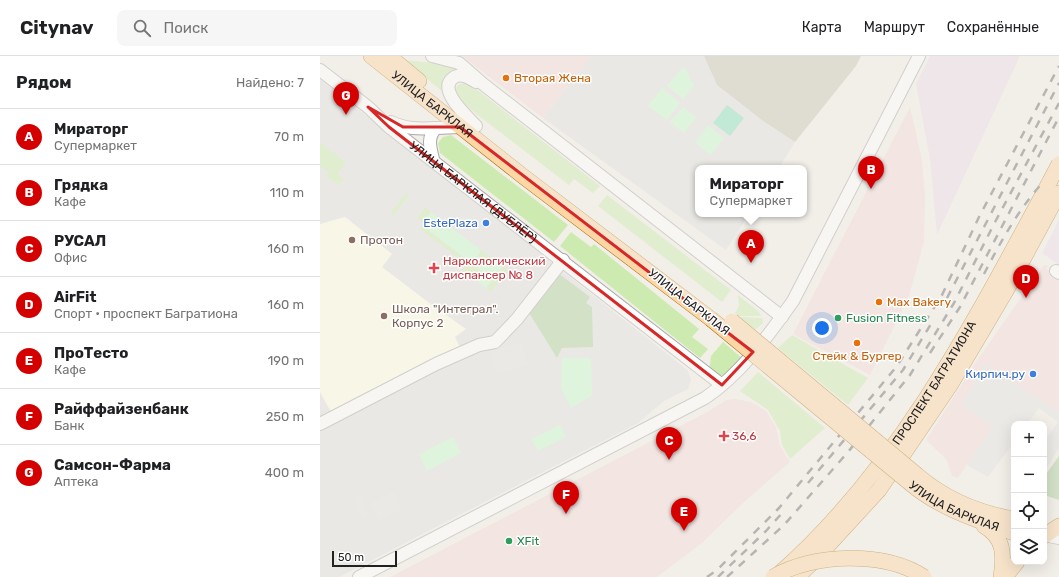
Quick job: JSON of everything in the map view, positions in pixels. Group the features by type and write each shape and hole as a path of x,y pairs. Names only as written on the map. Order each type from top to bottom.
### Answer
{"main road":[{"name":"УЛИЦА БАРКЛАЯ","path":"371,56 460,127 715,315"},
{"name":"УЛИЦА БАРКЛАЯ","path":"389,56 715,315 942,505 971,519 1011,523"},
{"name":"ПРОСПЕКТ БАГРАТИОНА","path":"774,577 803,553 869,481 940,378 994,285 1059,164"},
{"name":"ПРОСПЕКТ БАГРАТИОНА","path":"797,577 812,564 879,490 952,384 1006,291 1059,193"},
{"name":"УЛИЦА БАРКЛАЯ","path":"914,480 964,504 1011,522"},
{"path":"971,519 994,532 1000,540 1003,554 1001,577"},
{"path":"1047,534 1059,522"},
{"path":"1047,534 1059,526"},
{"path":"774,577 802,566 825,560 851,558 882,561 914,570 924,577"},
{"path":"1005,577 1015,565"}],"street":[{"path":"432,56 459,63 483,84 782,317"},
{"path":"359,577 704,398 737,372 782,317 797,294 919,56"},
{"name":"УЛИЦА БАРКЛАЯ (ДУБЛЁР)","path":"320,70 368,107 389,127 433,159 722,385"},
{"path":"476,126 449,96 448,86 454,78 462,76 483,84"},
{"path":"368,107 392,123 403,128 460,127"},
{"path":"433,159 429,139 431,132 436,128"},
{"path":"320,424 436,364 479,345 495,342 517,319 563,260"}],"highlighted area":[{"path":"368,107 403,127 460,127 753,352 722,385 389,127"}],"shaded area":[{"path":"462,56 591,56 543,118"},
{"path":"591,56 704,56 717,85 763,121 795,142 781,165 695,165 695,217 747,217 726,250 543,118"},
{"path":"704,56 861,56 856,66 795,142 763,121 717,85"},
{"path":"930,56 1020,56 937,235 930,159 916,84"},
{"path":"320,79 676,361 688,371 691,380 688,389 664,401 638,423 339,577 320,577"},
{"path":"910,107 922,160 925,197 924,242 908,299 870,375 793,334"},
{"name":"Школа \"Интеграл\". Корпус 2","path":"345,217 392,254 382,267 466,329 455,337 460,347 331,412 320,392 320,224"},
{"path":"1059,220 1059,265 1042,253"},
{"path":"1044,265 1048,266 1046,269 1059,277 1059,412 985,364 993,426 958,478 952,476 946,459 926,440 978,359"},
{"path":"521,342 528,365 496,374 490,350"},
{"path":"985,364 1059,412 1059,448 1047,467 1047,438 1058,422 1039,408 1029,421 1011,421 1011,446 988,477 967,465 993,426 961,405"},
{"path":"735,399 751,402 766,411 776,427 780,446 790,462 741,505 702,543 657,577 390,577 709,411 726,400"},
{"path":"393,491 402,509 379,521 370,503"},
{"path":"359,494 368,518 363,520 354,496"}],"green space":[{"path":"404,60 445,64 457,68 458,71 444,84 443,92"},
{"path":"683,67 695,85 683,99 667,86"},
{"path":"464,83 471,85 600,186 593,193 574,179 569,185 458,100 454,91 458,85"},
{"path":"662,88 680,103 667,120 648,106"},
{"path":"727,105 744,118 730,136 713,123"},
{"path":"683,107 696,117 684,133 670,122"},
{"path":"708,125 724,138 711,155 695,143"},
{"path":"451,135 568,225 554,242 440,153 438,143 443,137"},
{"path":"320,142 346,163 337,174 344,179 338,185 326,176 329,172 320,166"},
{"path":"406,193 409,195 394,215 390,213"},
{"path":"607,195 731,290 722,302 598,206"},
{"path":"425,207 431,212 423,223 417,218"},
{"path":"431,212 481,250 477,256 486,262 491,257 503,266 486,288 475,280 481,271 422,225"},
{"path":"423,226 481,271 475,280 462,270 466,264 420,229"},
{"path":"571,232 591,247 594,244 699,329 692,337 708,349 700,358 560,246"},
{"path":"481,250 491,257 487,263 477,255"},
{"path":"503,266 508,269 491,292 486,288"},
{"path":"558,273 590,297 586,303 592,307 593,347 562,348 557,358 528,311"},
{"path":"738,295 759,312 761,316 738,316 735,313 739,306"},
{"path":"740,318 762,318 763,323 755,330"},
{"path":"792,335 868,378 848,405 778,348"},
{"path":"723,342 743,359 729,375 713,375 705,370 710,365 711,356"},
{"path":"562,358 591,358 592,396 571,408 561,389"},
{"path":"758,372 825,428 790,459 782,445 780,431 768,410 740,391"},
{"path":"560,425 566,437 538,451 531,439"},
{"path":"453,437 461,453 427,471 419,454"},
{"path":"1059,456 1059,500 1047,496 1047,473"}],"railway":[{"path":"707,577 717,570 779,508 897,366 942,295 979,217 1059,66"},
{"path":"947,298 1059,83"},
{"path":"727,577 784,525 848,452 910,375 954,303 994,224 1059,103"},
{"path":"930,353 960,307 1059,117"},
{"path":"984,274 1026,203 1059,166"},
{"path":"808,483 903,370 934,319"},
{"path":"718,577 766,531 783,512"}],"place":[{"name":"Вторая Жена","path":"506,78"},
{"name":"Самсон-Фарма","path":"346,115"},
{"name":"Грядка","path":"871,189"},
{"name":"EstePlaza","path":"486,223"},
{"name":"Протон","path":"352,240"},
{"name":"Мираторг","path":"751,263"},
{"name":"Наркологический диспансер № 8","path":"434,268"},
{"name":"AirFit","path":"1026,298"},
{"name":"Max Bakery","path":"879,302"},
{"name":"Школа \"Интеграл\". Корпус 2","path":"384,316"},
{"name":"Fusion Fitness","path":"838,318"},
{"name":"Стейк & Бургер","path":"857,343"},
{"name":"Кирпич.ру","path":"1033,374"},
{"name":"36,6","path":"724,436"},
{"name":"РУСАЛ","path":"669,460"},
{"name":"Райффайзенбанк","path":"566,514"},
{"name":"ПроТесто","path":"684,531"},
{"name":"XFit","path":"509,541"}]}
